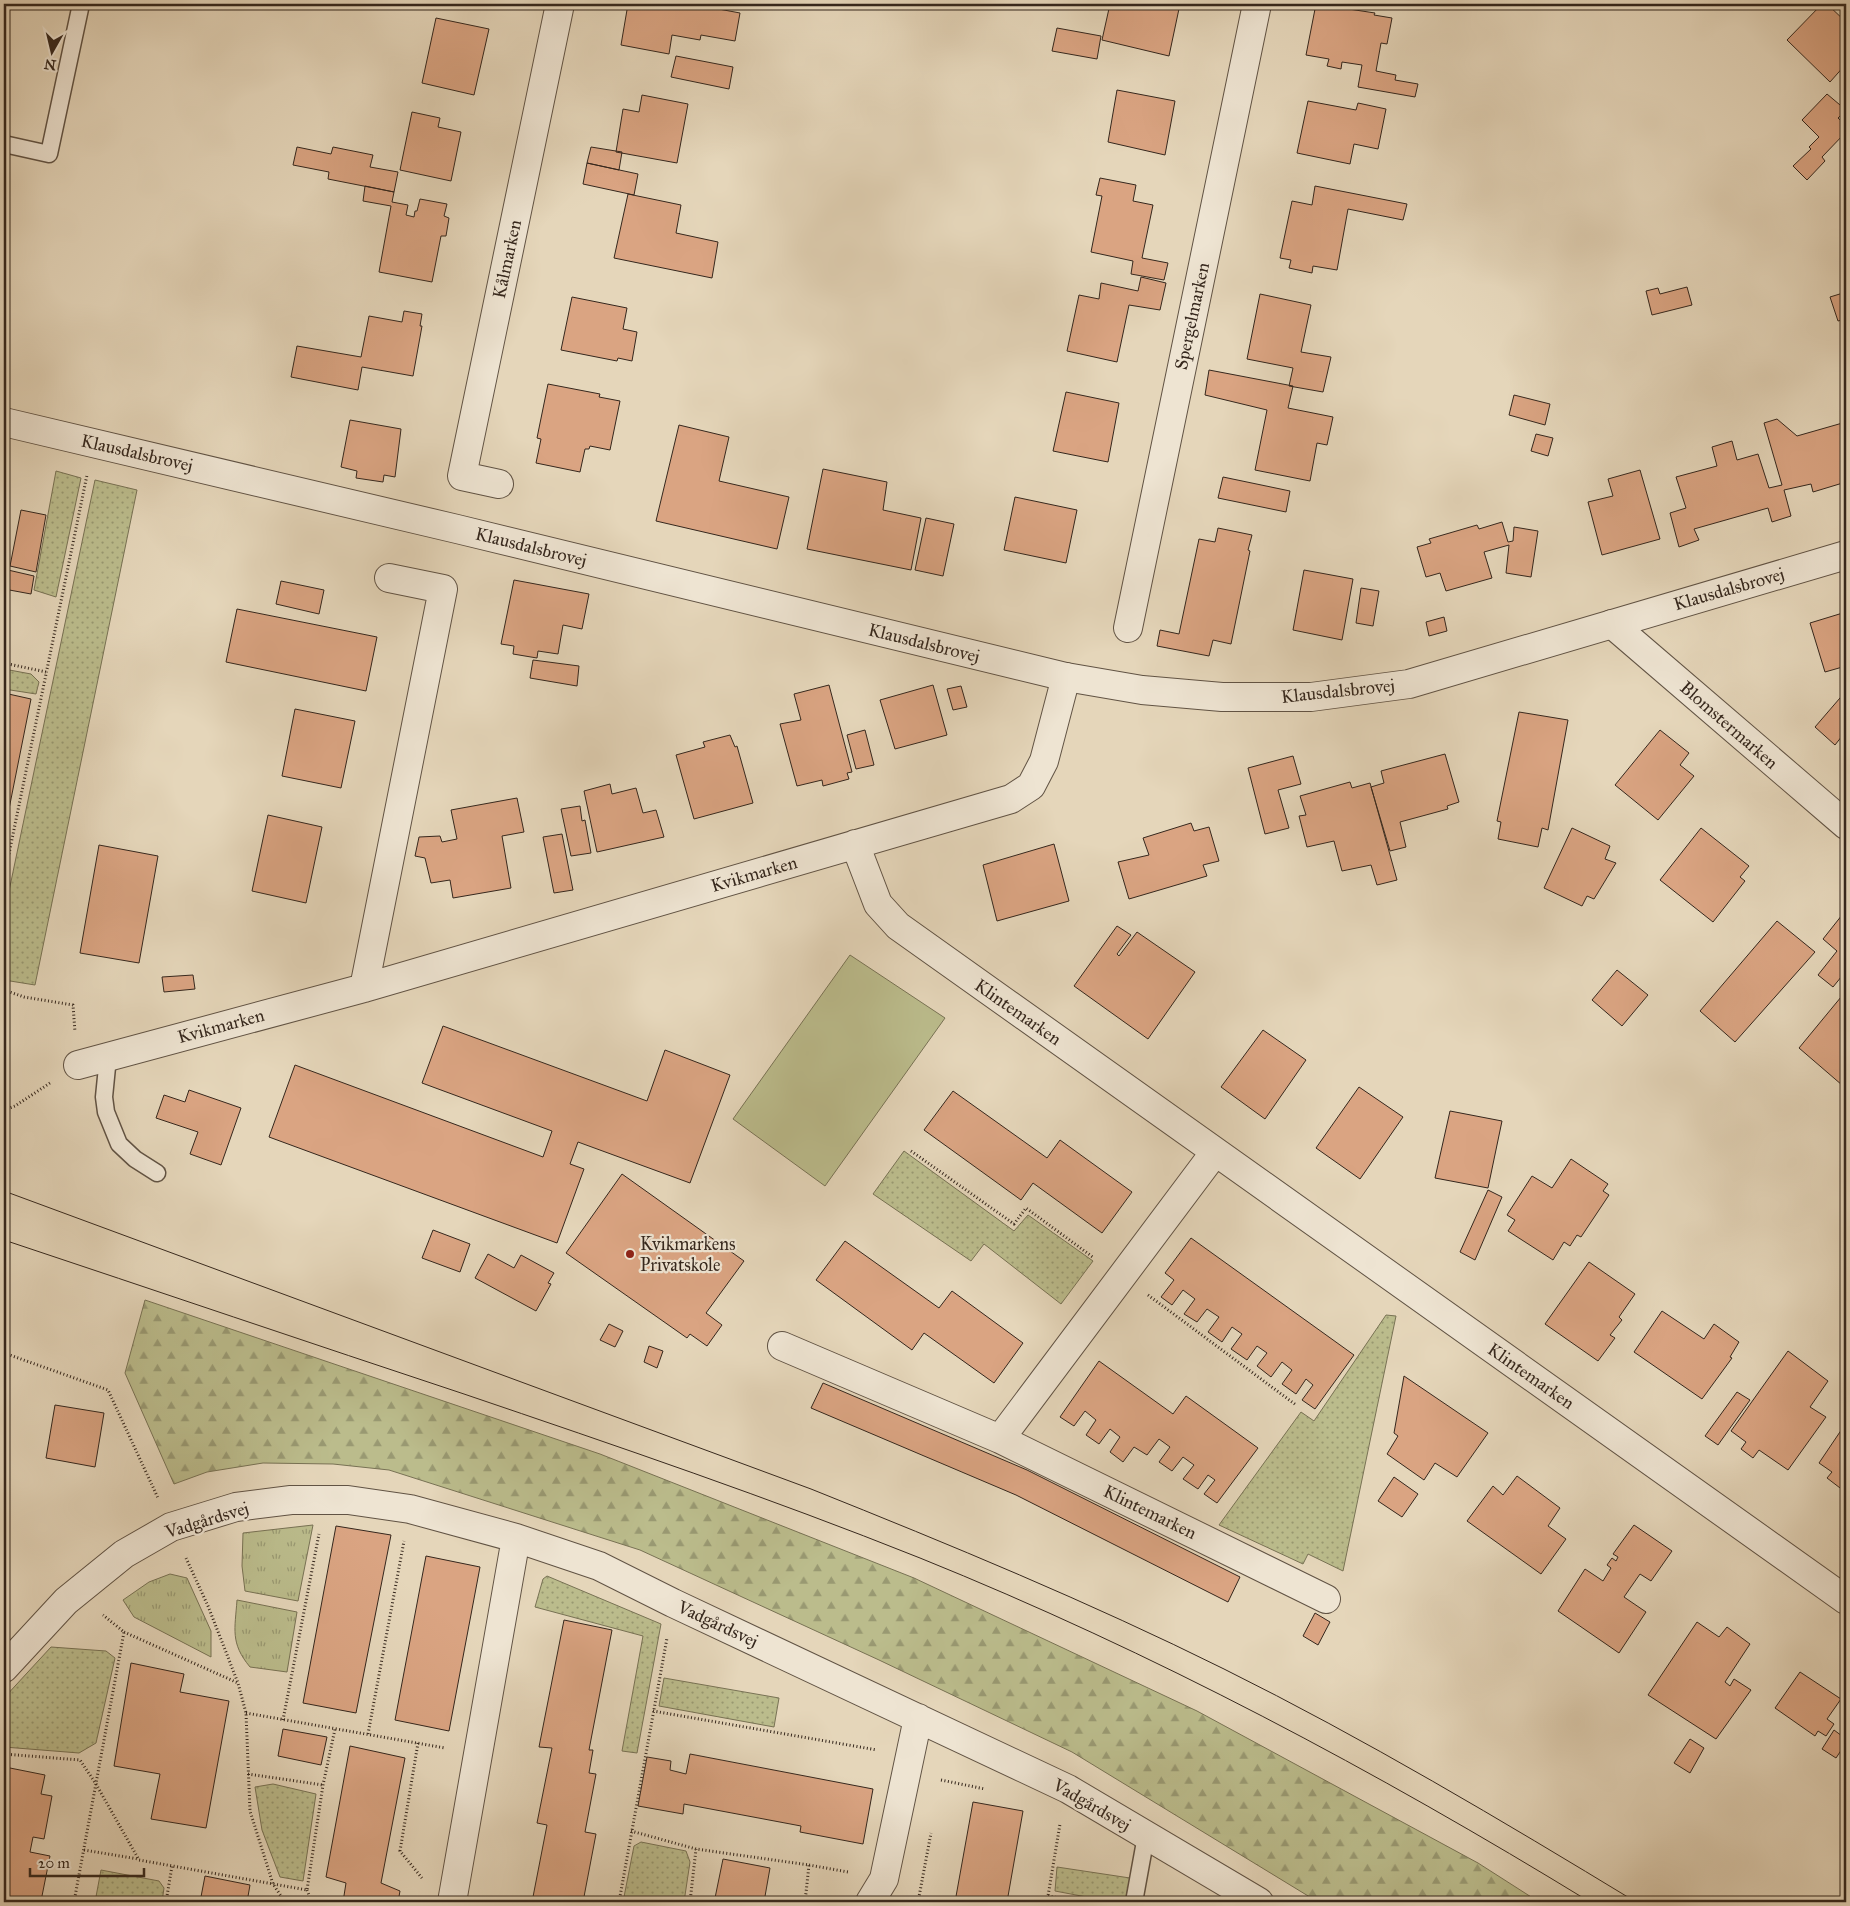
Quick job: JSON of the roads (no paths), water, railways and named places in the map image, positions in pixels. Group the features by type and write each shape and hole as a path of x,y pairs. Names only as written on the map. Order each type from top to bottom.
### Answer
{"street":[{"name":"Kålmarken","path":"499,484 462,476 560,4"},
{"name":"Spergelmarken","path":"1128,628 1256,4"},
{"name":"Klausdalsbrovej","path":"4,423 456,529 1066,677 1142,690 1213,696 1311,697 1409,684 1846,555"},
{"path":"364,988 443,588 389,578"},
{"name":"Blomstermarken","path":"1612,624 1846,825"},
{"name":"Kvikmarken","path":"78,1065 364,988 1011,799 1031,786 1044,761 1066,677"},
{"name":"Klintemarken","path":"855,844 878,904 898,926 1846,1600"},
{"path":"1000,1439 1215,1152"},
{"name":"Klintemarken","path":"782,1346 1000,1439 1326,1600"},
{"name":"Vadgårdsvej","path":"4,1668 66,1601 124,1554 171,1527 236,1507 291,1500 348,1500 410,1509 516,1538 599,1566 673,1603 1068,1789 1259,1902"},
{"path":"452,1902 516,1538"},
{"path":"870,1902 884,1879 918,1718"}],"lane":[{"path":"4,144 49,154 81,4"},
{"path":"108,1057 104,1097 106,1112 119,1144 157,1173"},
{"path":"1134,1902 1146,1836"}],"tram line":[{"path":"4,1191 811,1489 1019,1575 1173,1644 1329,1723 1483,1811 1636,1902"},
{"path":"4,1240 464,1394 750,1493 920,1558 1007,1594 1093,1633 1262,1716 1428,1806 1590,1902"}],"place":[{"name":"Kvikmarkens Privatskole","path":"630,1254"}]}
